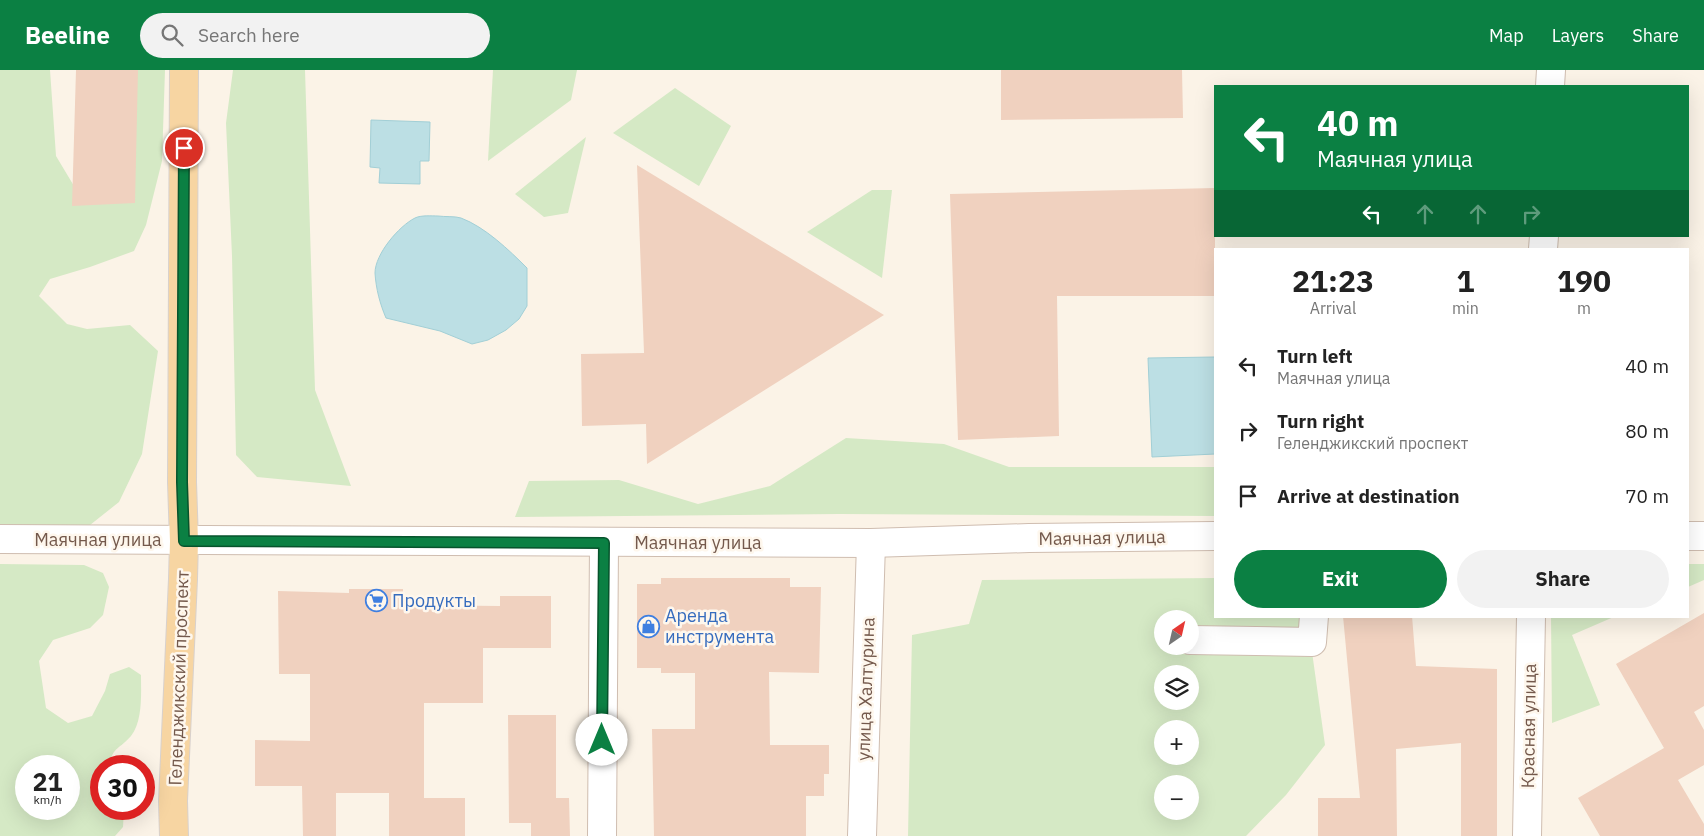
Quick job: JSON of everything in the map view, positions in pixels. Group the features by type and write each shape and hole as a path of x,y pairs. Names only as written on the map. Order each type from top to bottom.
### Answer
{"main road":[{"name":"Геленджикский проспект","path":"174,836 184,541 182,482 184,70"}],"street":[{"path":"1550,70 1550,85"},
{"name":"Маячная улица","path":"0,539 871,543 1029,538 1214,536"},
{"path":"1689,536 1704,536"},
{"path":"602,836 604,543"},
{"name":"улица Халтурина","path":"862,836 871,543"},
{"path":"1199,640 1312,642 1314,618"},
{"name":"Красная улица","path":"1526,836 1531,618"}],"green space":[{"path":"0,70 50,70 56,156 80,196 120,70 165,70 162,161 146,225 134,251 50,279 39,296 67,324 87,329 130,325 158,351 142,454 119,502 90,525 0,525"},
{"path":"233,70 305,70 315,390 351,486 257,477 236,455 232,256 226,123"},
{"path":"493,70 577,70 571,100 488,161"},
{"path":"675,88 731,126 699,186 613,133"},
{"path":"586,137 568,213 544,217 515,194"},
{"path":"872,190 892,190 882,278 807,232"},
{"path":"846,438 944,444 1009,467 1214,467 1214,516 839,514 515,517 529,481 619,480 698,504 770,486"},
{"path":"0,564 84,565 103,573 109,587 103,615 90,628 53,640 39,661 46,708 68,723 92,716 105,691 110,674 129,667 141,675 140,707 135,730 112,755 90,755 90,820 123,820 123,827 115,836 0,836"},
{"path":"1689,564 1704,564 1704,580 1689,587"},
{"path":"1214,578 1214,618 1307,618 1325,745 1286,795 1246,836 908,836 912,635 969,624 982,580"},
{"path":"1551,618 1611,618 1572,635 1600,705 1552,723"}],"water":[{"path":"371,120 430,122 429,161 420,161 420,184 379,183 380,168 370,167"},
{"path":"438,216 461,218 479,227 505,247 527,268 527,306 519,319 506,330 488,340 472,344 440,331 386,318 377,291 375,273 383,249 402,227 415,218"},
{"path":"1214,357 1214,454 1152,457 1148,358"}],"building":[{"path":"76,70 138,70 135,203 72,206"},
{"path":"1001,70 1182,70 1183,118 1001,120"},
{"path":"637,165 884,315 647,464 646,424 582,426 581,354 644,353"},
{"path":"1214,188 1214,296 1057,296 1059,436 958,440 950,194"},
{"path":"661,578 790,578 790,587 821,587 819,673 769,672 770,745 829,745 829,774 824,774 824,796 806,796 806,836 654,836 652,729 695,729 695,673 661,673 661,668 637,668 637,584 661,584"},
{"path":"349,589 403,589 403,605 500,606 500,596 551,596 551,648 483,648 483,703 424,703 424,798 465,798 465,836 389,836 389,793 336,793 336,836 303,836 302,786 255,786 255,740 310,741 310,674 279,674 278,591 349,593"},
{"path":"1704,613 1704,706 1694,712 1704,730 1704,765 1678,780 1704,824 1704,836 1600,836 1578,798 1664,748 1616,664"},
{"path":"1343,618 1412,618 1416,666 1497,669 1497,836 1461,836 1461,743 1396,749 1397,836 1318,836 1318,798 1360,798"},
{"path":"508,715 556,715 556,798 569,798 570,836 531,836 531,823 509,823"}],"place":[{"name":"Продукты","path":"376,601"},
{"name":"Аренда инструмента","path":"649,626"}],"route":[{"path":"184,148 182,482 184,541 604,543 602,740"}]}
